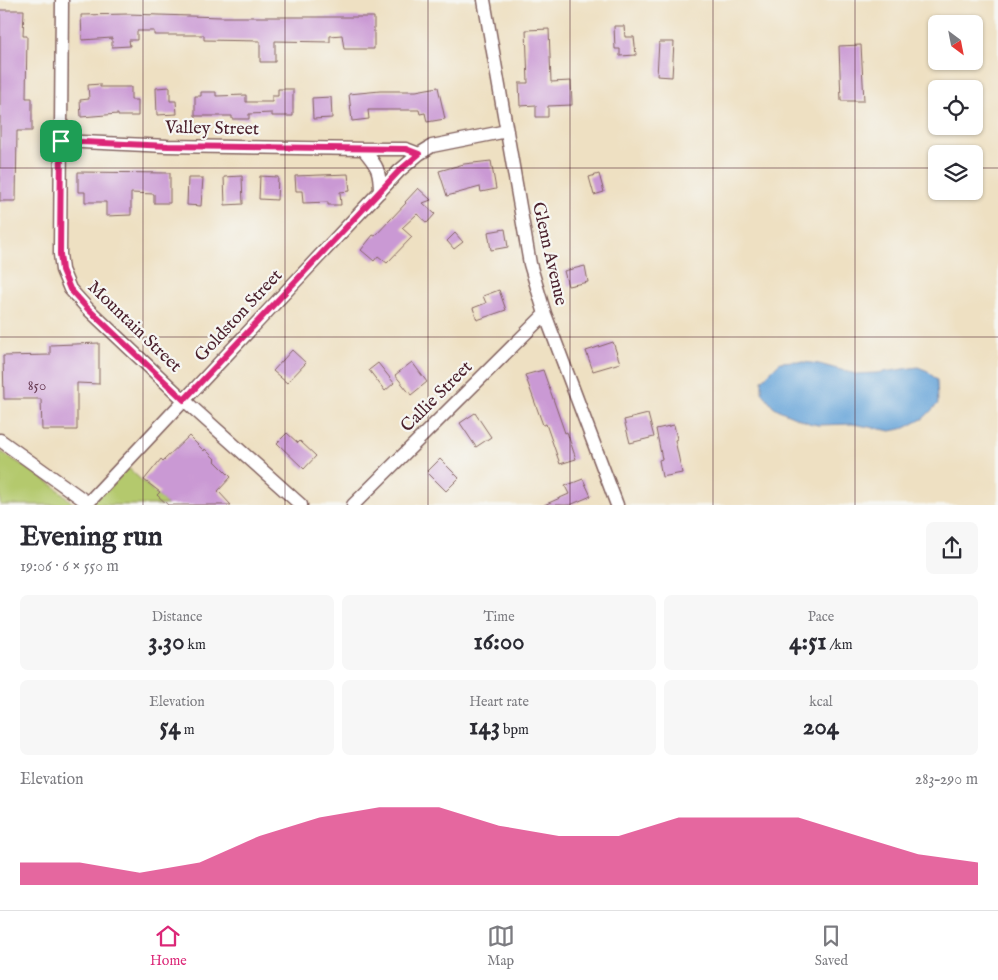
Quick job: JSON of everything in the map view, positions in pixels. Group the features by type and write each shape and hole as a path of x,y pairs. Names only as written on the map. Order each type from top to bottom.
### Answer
{"street":[{"name":"Mountain Street","path":"62,0 60,254 62,270 70,289 88,309 184,400 301,505"},
{"name":"Glenn Avenue","path":"484,0 530,264 545,314 617,505"},
{"path":"419,154 432,146 507,131"},
{"name":"Valley Street","path":"61,141 168,146 406,149 419,154"},
{"path":"363,149 380,173 380,192"},
{"name":"Goldston Street","path":"87,504 399,171 419,154"},
{"name":"Callie Street","path":"353,505 545,314"},
{"path":"0,440 87,504"}],"green space":[{"path":"0,451 60,491 73,505 0,505"},
{"path":"124,464 168,505 86,505"}],"water":[{"path":"795,361 819,364 856,374 918,367 928,371 937,380 938,404 924,418 905,428 891,431 853,424 818,425 809,423 773,406 762,392 762,380 780,362"}],"building":[{"path":"0,10 24,10 23,36 27,36 26,98 32,98 32,131 17,131 16,201 0,201"},
{"path":"128,14 221,17 374,17 374,49 344,49 342,35 330,36 330,42 275,41 275,62 260,62 260,41 204,40 204,35 154,35 154,31 137,31 137,40 129,40 130,46 112,47 112,38 82,40 81,15"},
{"path":"614,26 624,26 625,37 634,37 636,55 620,56 620,49 615,49"},
{"path":"549,29 551,82 571,81 572,105 548,106 548,117 536,117 536,105 520,106 519,83 528,83 526,30"},
{"path":"659,42 674,42 672,77 657,76"},
{"path":"861,45 864,101 841,101 839,46"},
{"path":"100,84 100,87 131,87 131,100 138,100 138,116 118,116 118,114 81,117 80,100 89,99 88,85"},
{"path":"170,87 170,101 176,101 177,114 157,115 156,88"},
{"path":"438,87 445,119 427,122 425,113 420,114 419,110 368,110 369,119 352,121 349,94 380,91 416,91"},
{"path":"278,89 293,89 293,116 272,116 272,113 249,114 249,119 232,119 232,116 195,116 195,96 201,96 201,92 216,92 216,96 246,95 246,102 272,102 272,96 278,96"},
{"path":"331,97 332,118 313,119 312,98"},
{"path":"491,161 496,189 481,192 480,187 447,196 439,171 464,164"},
{"path":"78,172 170,173 170,203 154,203 154,194 131,193 131,215 106,216 106,202 85,202 85,192 78,192"},
{"path":"348,174 350,191 340,192 341,205 328,205 328,202 303,203 302,191 296,191 295,176"},
{"path":"599,174 604,192 594,195 589,177"},
{"path":"242,176 243,204 225,205 224,177"},
{"path":"260,176 278,177 277,200 259,199"},
{"path":"188,178 203,178 201,206 187,205"},
{"path":"418,188 431,200 423,203 435,214 427,223 417,214 402,228 412,237 387,263 378,256 374,261 361,250"},
{"path":"505,229 508,247 491,250 488,232"},
{"path":"455,233 463,242 454,249 447,241"},
{"path":"585,266 588,282 568,286 564,271"},
{"path":"499,290 506,310 477,320 473,308 486,303 483,296"},
{"path":"613,342 620,363 593,371 586,351"},
{"path":"99,343 99,384 77,383 77,430 42,430 41,399 4,399 3,356 50,355 50,345"},
{"path":"292,350 306,363 287,383 273,371"},
{"path":"412,362 427,382 411,395 395,375"},
{"path":"378,363 394,383 385,391 369,370"},
{"path":"543,370 576,459 560,464 546,424 543,425 525,375"},
{"path":"475,413 491,437 476,447 460,423"},
{"path":"648,414 654,437 630,443 624,420"},
{"path":"674,425 682,473 662,477 659,460 662,459 656,429"},
{"path":"287,433 298,443 300,441 316,456 304,469 277,443"},
{"path":"189,436 204,451 205,449 231,477 218,491 231,505 168,505 157,495 160,492 144,480 161,459 163,461"},
{"path":"440,459 459,478 446,491 427,472"},
{"path":"583,479 591,496 570,505 544,505 569,494 565,486"}],"route":[{"path":"61,141 168,146 406,149 419,154 399,171 184,400 88,309 70,289 62,270 60,254 61,141"}]}
